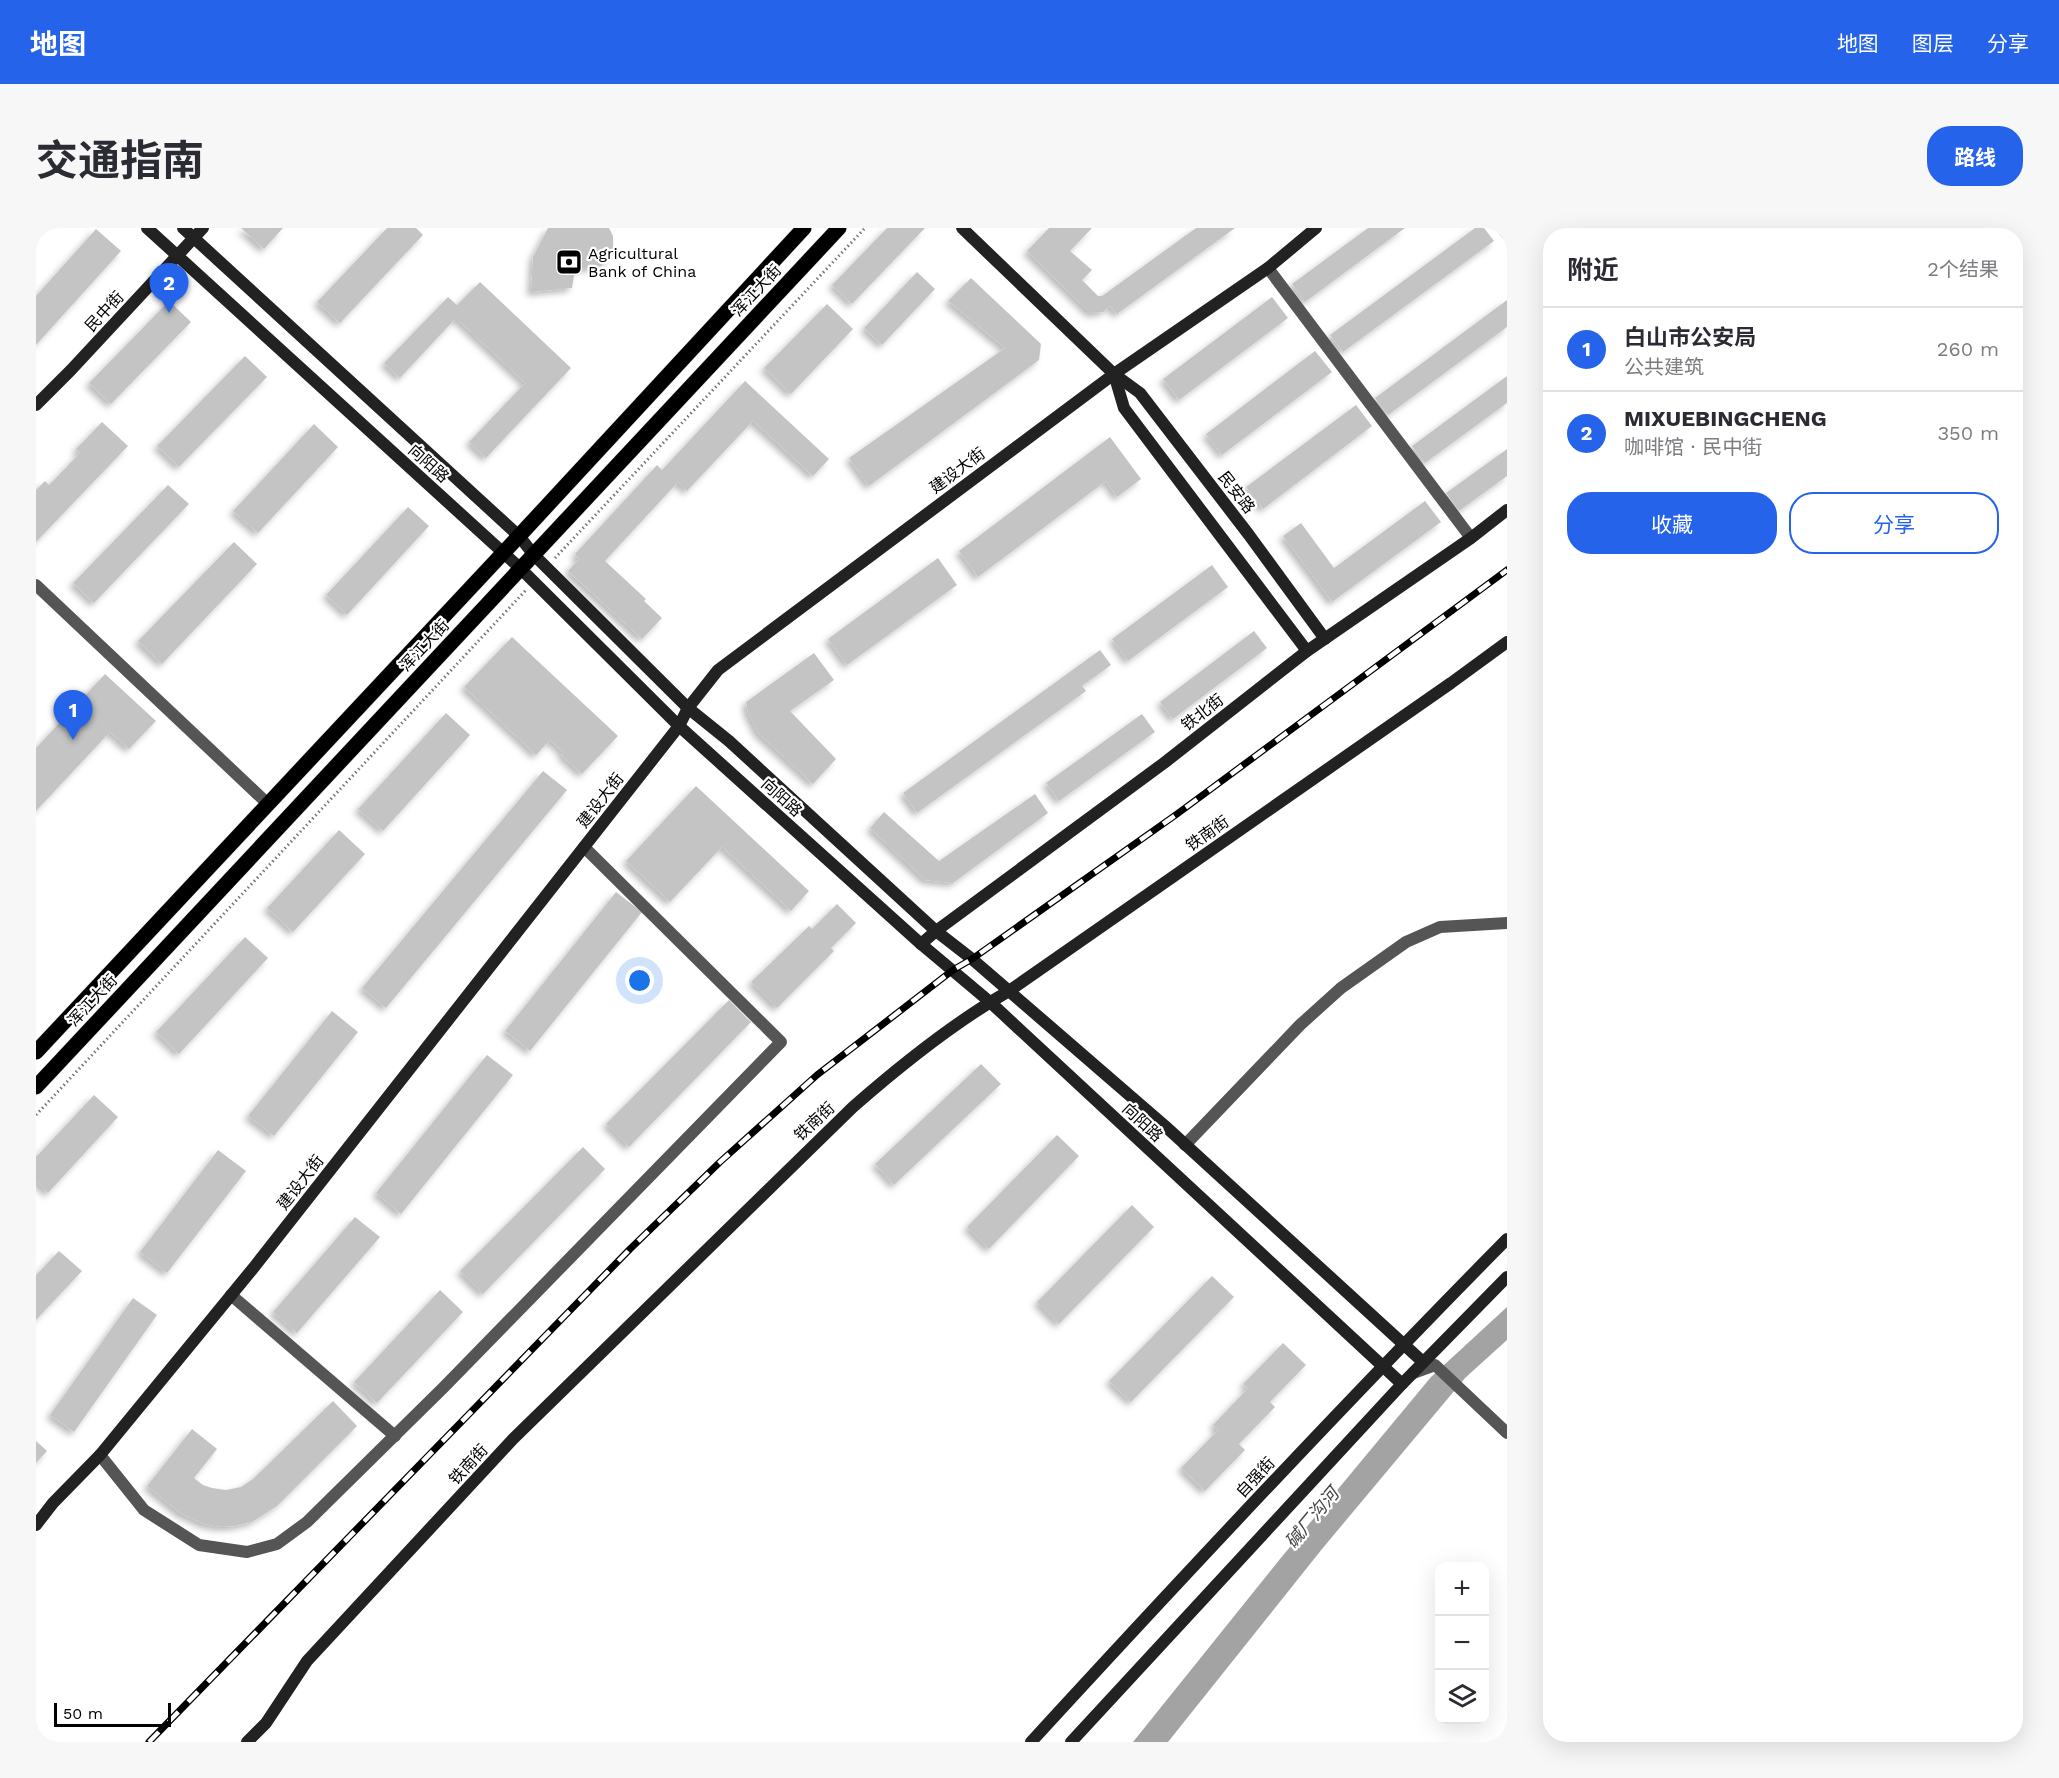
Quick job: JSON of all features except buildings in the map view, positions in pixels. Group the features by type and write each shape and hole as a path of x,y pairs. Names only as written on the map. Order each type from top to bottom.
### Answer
{"main road":[{"name":"向阳路","path":"147,228 534,581 678,726 921,944 990,1002 1402,1384"},
{"name":"向阳路","path":"183,228 519,536 534,555 688,708 729,741 936,931 1009,991 1185,1145 1403,1344 1429,1364"},
{"name":"民中街","path":"36,405 203,228"},
{"name":"浑江大街","path":"36,1052 804,228"},
{"name":"浑江大街","path":"36,1087 839,228"},
{"name":"民安路","path":"962,228 1114,374 1140,393 1325,639"},
{"name":"建设大街","path":"36,1525 53,1503 100,1455 231,1295 678,726 688,708 718,670 1114,374 1268,268 1316,228"},
{"name":"民安路","path":"1114,374 1124,408 1307,651"},
{"name":"铁北街","path":"921,944 1164,763 1307,651 1471,538 1507,510"},
{"name":"铁南街","path":"247,1742 266,1724 307,1661 522,1431 853,1107 897,1069 990,1002 1009,991 1507,642"},
{"name":"自强街","path":"1031,1742 1403,1344 1507,1239"},
{"path":"1071,1742 1402,1384 1413,1373 1429,1364 1507,1277"}],"street":[{"path":"1502,228 1507,234"},
{"path":"1268,268 1471,538"},
{"path":"36,585 268,804"},
{"path":"100,1455 144,1510 200,1545 247,1552 277,1544 307,1522 395,1436 781,1042 584,846"},
{"path":"1185,1145 1300,1025 1341,988 1406,942 1440,927 1507,922"},
{"path":"231,1295 395,1436"},
{"path":"1429,1364 1507,1433"}],"path":[{"path":"546,567 865,228"},
{"path":"36,1115 534,581"}],"shaded area":[{"name":"碱厂沟河","path":"1507,1307 1507,1340 1465,1378 1322,1549 1168,1742 1133,1742 1280,1559 1431,1377"}],"railway":[{"path":"149,1742 630,1249 720,1162 817,1075 953,970 972,959 1177,814 1507,570"}],"place":[{"name":"Agricultural Bank of China","path":"569,262"},
{"name":"MIXUEBINGCHENG","path":"169,313"},
{"name":"白山市公安局","path":"73,740"}]}
